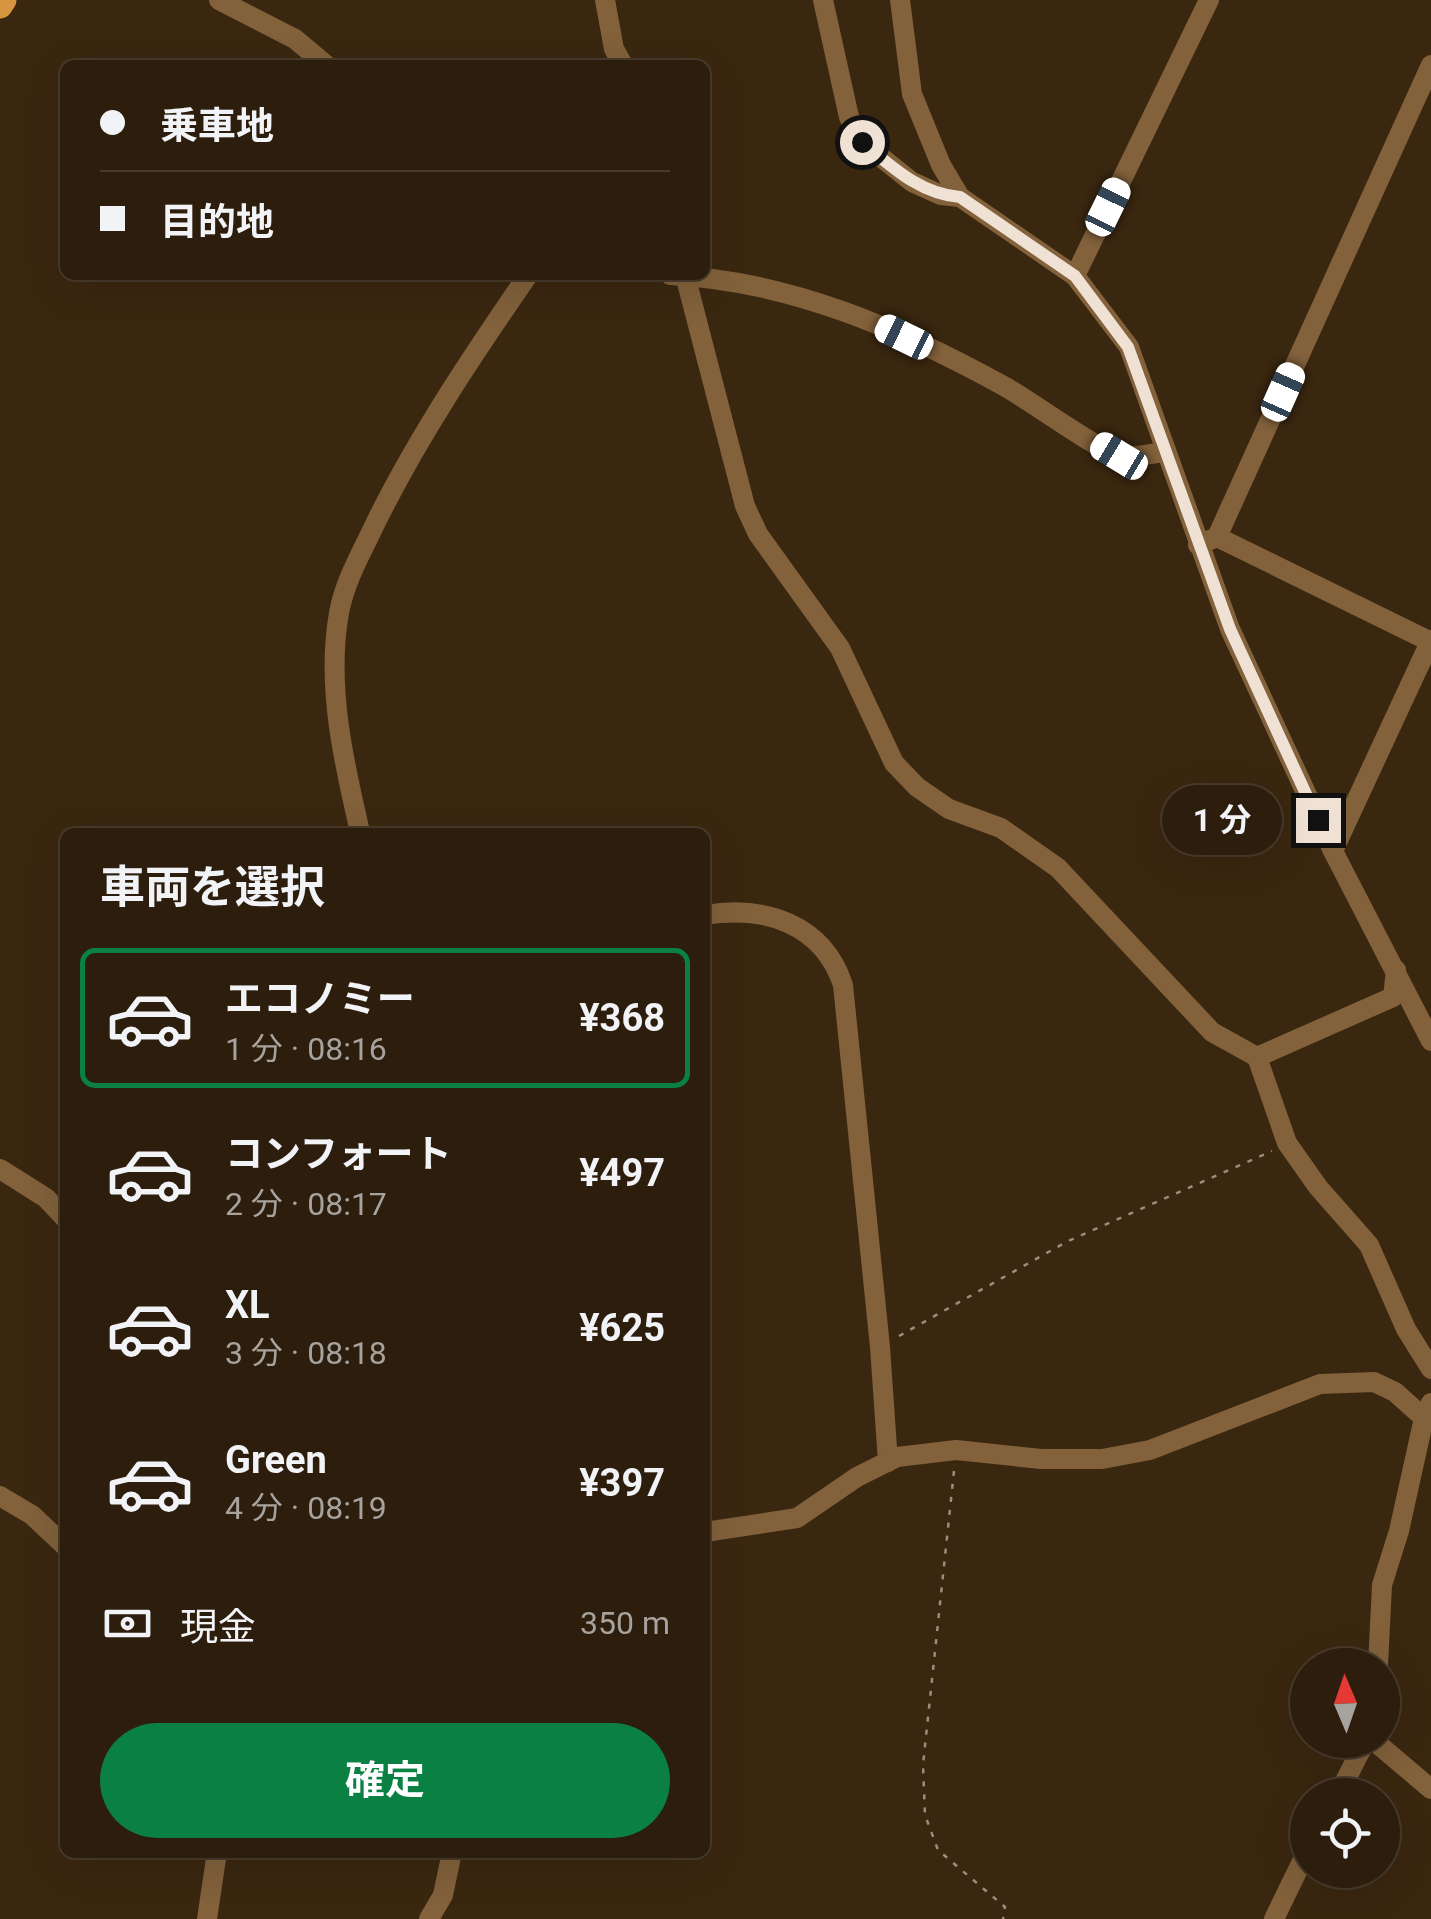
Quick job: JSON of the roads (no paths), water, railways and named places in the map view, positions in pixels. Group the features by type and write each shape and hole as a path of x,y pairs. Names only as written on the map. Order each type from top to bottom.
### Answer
{"street":[{"path":"219,0 295,38 320,60"},
{"path":"605,0 614,49 620,60"},
{"path":"823,0 849,117 862,142 912,182 941,195 960,197"},
{"path":"900,0 912,94 941,165 960,197 1075,276 1128,347 1166,452 1208,541 1230,629 1333,851 1431,1041"},
{"path":"1075,276 1210,0"},
{"path":"1208,541 1431,65"},
{"path":"710,279 804,295 871,321 1003,385 1119,456 1166,452"},
{"path":"359,828 339,732 337,632 347,581 398,476 525,280"},
{"path":"686,280 745,506 758,534 840,648 894,763 916,787 949,808 1001,828 1058,868 1212,1032 1257,1057 1287,1143 1318,1187 1369,1245 1406,1329 1431,1368"},
{"path":"1208,541 1431,641 1333,851"},
{"path":"710,915 764,913 813,936 836,964 845,1004 888,1462"},
{"path":"1257,1057 1393,997 1396,970"},
{"path":"0,1169 46,1198 60,1213"},
{"path":"710,1531 797,1518 856,1476 920,1451 1102,1459 1150,1450 1320,1384 1374,1382 1427,1411 1382,1585 1379,1648"},
{"path":"0,1496 32,1515 60,1541"},
{"path":"1392,1758 1431,1789"},
{"path":"206,1919 216,1858"},
{"path":"429,1919 443,1895 451,1858"},
{"path":"1274,1919 1290,1887"}]}
